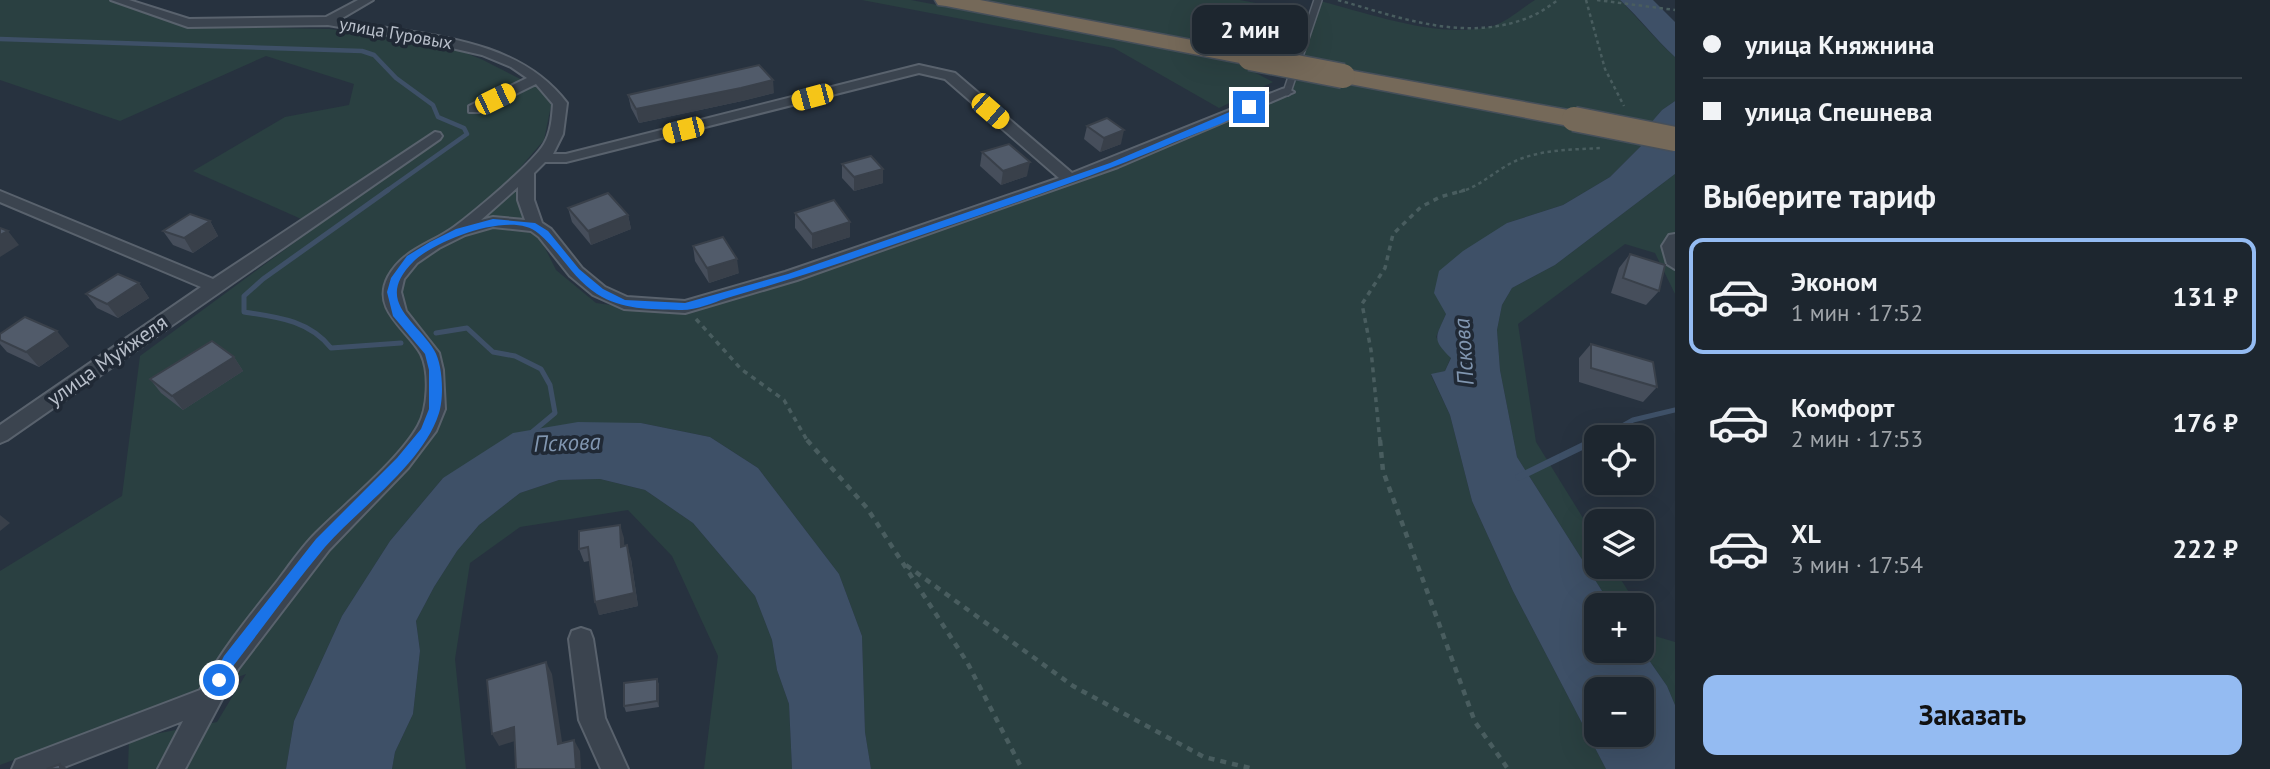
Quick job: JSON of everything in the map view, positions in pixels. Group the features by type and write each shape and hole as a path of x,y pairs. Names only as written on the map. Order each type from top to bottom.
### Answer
{"highway":[{"path":"946,0 1675,139"}],"street":[{"path":"117,0 188,23 328,21 367,0"},
{"name":"улица Гуровых","path":"328,21 359,29 453,41 516,66 538,78 547,85 560,103 554,141 543,158 459,231"},
{"path":"543,158 566,158 919,69 950,76 1070,179"},
{"path":"474,109 538,78"},
{"path":"171,769 229,661 321,543 401,462 426,431 435,409 434,370 430,353 397,313 392,292 396,278 411,258 459,231 493,222 535,226 545,233 576,271 599,291 624,303 685,307 791,276 1113,164 1287,92"},
{"name":"улица Муйжеля","path":"0,435 435,136"},
{"path":"526,172 526,200 535,226"},
{"path":"3,199 214,286"},
{"path":"1675,239 1670,246 1675,264"},
{"path":"581,639 592,720 615,769"},
{"path":"25,769 209,699"}],"lane":[{"path":"1287,92 1318,0"}],"path":[{"path":"1338,0 1433,26 1466,30 1515,23 1533,16 1558,0"},
{"path":"1586,0 1605,69 1626,113"},
{"path":"1597,0 1675,10"},
{"path":"1508,769 1475,722 1383,471 1371,350 1362,304 1385,268 1393,234 1422,208 1440,197 1477,187 1507,165 1543,152 1605,148"},
{"path":"685,307 741,369 784,400 811,447 867,508 967,662 1022,769"},
{"path":"903,563 1073,686 1204,757 1254,769"}],"green space":[{"path":"0,0 111,0 182,26 329,29 444,44 483,60 544,91 552,101 544,140 513,176 522,181 528,214 556,270 596,303 676,314 800,279 1073,179 1282,89 1291,82 1294,73 1648,139 1610,177 1563,205 1507,223 1446,314 1436,337 1451,357 1445,371 1431,375 1450,415 1472,501 1513,591 1584,727 1584,747 1595,747 1606,769 871,769 865,732 862,636 839,574 758,468 710,437 641,423 443,478 390,541 342,616 294,721 286,769 128,769 129,739 217,722 246,674 0,765 0,571 122,496 140,356 317,226 193,171 285,117 349,105 354,84 266,56 120,121 0,80"},
{"path":"862,0 911,0 1235,62 1273,82 1219,108 1114,48"},
{"path":"984,0 1240,0 1297,11 1283,57"},
{"path":"1535,0 1620,0 1675,57 1675,101 1662,110 1649,126 1299,60 1312,5 1320,1 1406,24 1451,30 1493,26"},
{"path":"1675,174 1675,294 1655,253 1625,244 1518,324 1536,442 1584,520 1584,562 1517,457 1500,370 1497,330 1502,305 1512,288 1555,265"},
{"path":"600,479 645,490 693,523 755,596 772,640 777,670 789,704 792,769 704,769 718,656 672,556 628,510 520,527 470,563 455,659 466,769 392,769 395,752 413,714 420,651 416,621 457,551 479,525 520,493 559,480"},
{"path":"1594,579 1621,579 1629,593 1603,593"},
{"path":"1654,634 1675,642 1675,705 1667,686 1651,663 1654,663"}],"water":[{"path":"1620,0 1653,0 1675,22 1675,57 1634,14"},
{"name":"Пскова","path":"1675,101 1675,174 1555,265 1512,288 1502,305 1497,330 1500,370 1517,457 1584,562 1584,579 1594,579 1603,593 1584,593 1584,663 1651,663 1667,686 1675,705 1675,769 1606,769 1595,747 1654,747 1654,677 1584,677 1584,727 1513,591 1472,501 1450,415 1431,374 1445,371 1451,358 1438,342 1438,333 1446,314 1434,293 1439,271 1463,251 1507,223 1563,205 1610,177 1648,139 1649,125 1662,110"},
{"name":"Пскова","path":"578,422 641,423 710,437 758,468 839,574 862,636 865,732 871,769 792,769 789,704 777,670 772,640 755,596 693,523 645,490 600,479 559,480 520,493 479,525 457,551 416,621 420,651 413,714 395,752 392,769 286,769 294,721 342,616 390,541 443,478 513,433"}],"building":[{"path":"759,65 773,80 636,109 628,95"},
{"path":"1107,118 1124,130 1104,138 1087,126"},
{"path":"1009,144 1030,162 1003,171 982,152"},
{"path":"871,156 883,169 854,177 842,164"},
{"path":"608,193 628,215 588,231 568,208"},
{"path":"834,200 850,222 812,234 795,213"},
{"path":"190,214 210,221 184,238 163,231"},
{"path":"723,237 737,259 707,268 693,246"},
{"path":"1630,254 1665,265 1659,291 1623,278"},
{"path":"118,274 139,283 107,304 86,294"},
{"path":"25,317 57,331 26,352 0,340 0,334"},
{"path":"212,341 234,357 172,396 150,379"},
{"path":"1591,344 1653,362 1657,387 1591,368"},
{"path":"620,525 621,547 627,545 634,593 595,602 588,547 579,549 579,531"},
{"path":"546,662 558,744 574,740 576,769 516,769 514,727 492,734 487,680"},
{"path":"657,679 657,701 624,706 624,683"},
{"path":"60,764 60,769 47,769"}],"waterway":[{"path":"0,39 362,51 374,55 396,78 433,105 438,117 464,128 467,134 385,192"},
{"path":"388,190 263,279 244,296 244,312 292,321 313,331 331,348 401,343"},
{"name":"Пскова","path":"436,333 467,328 493,352 515,356 541,369 550,385 555,413 531,433"},
{"path":"1624,425 1633,420 1675,410"},
{"path":"1519,477 1584,445"}],"route":[{"path":"219,680 229,661 321,543 401,462 426,431 435,409 434,370 430,353 397,313 392,292 396,278 411,258 433,244 459,231 493,222 517,222 535,226 545,233 576,271 599,291 624,303 685,307 791,276 1113,164 1249,107"}]}
